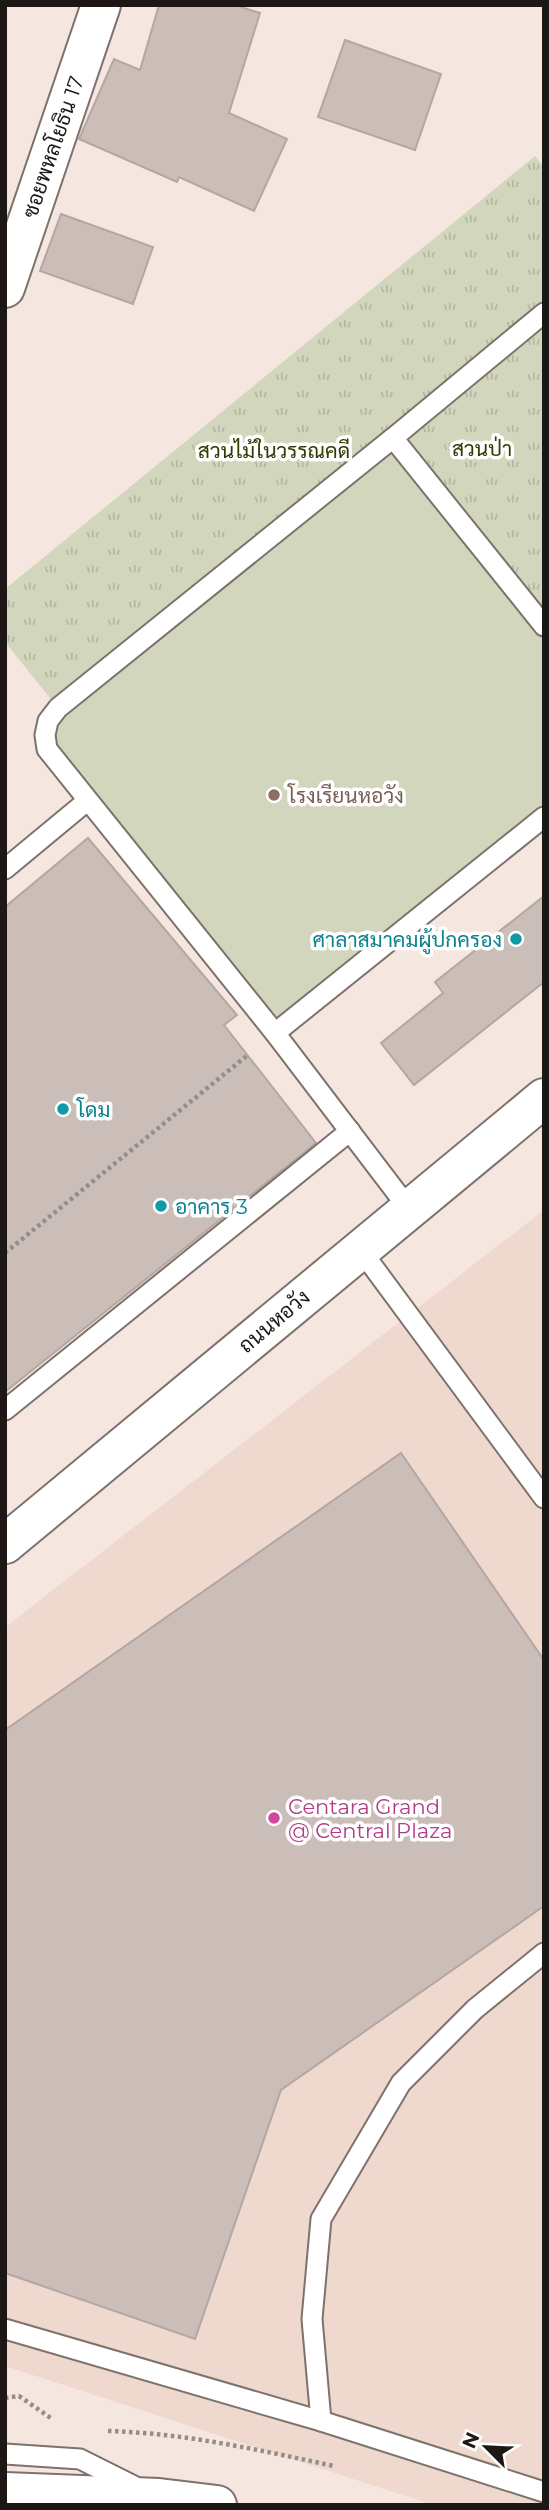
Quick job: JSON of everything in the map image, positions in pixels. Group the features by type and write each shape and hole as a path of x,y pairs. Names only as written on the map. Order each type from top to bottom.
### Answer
{"main road":[{"name":"ซอยพหลโยธิน 17","path":"5,288 102,5"},
{"name":"ถนนหอวัง","path":"5,1544 544,1098"},
{"path":"5,2492 159,2498 216,2505"}],"lane":[{"path":"409,1209 275,1033 87,802 47,749 45,735 48,721 58,708 544,313"},
{"path":"393,438 544,626"},
{"path":"5,869 87,802"},
{"path":"275,1033 544,817"},
{"path":"5,1409 350,1131"},
{"path":"360,1249 544,1498"},
{"path":"321,2421 312,2319 321,2219 401,2083 475,2009 544,1953"},
{"path":"5,2329 321,2421 544,2492"},
{"path":"5,2454 80,2459 159,2498"}],"path":[{"path":"5,1253 275,1033"},
{"path":"5,2398 19,2396 57,2423"},
{"path":"104,2431 153,2432 250,2448 339,2468"}],"shaded area":[{"path":"544,1210 544,2505 433,2505 5,2366 5,1627"}],"green space":[{"name":"สวนไม้ในวรรณคดี","path":"535,156 544,167 544,312 58,708 5,642 5,589"},
{"name":"สวนป่า","path":"544,316 544,626 394,438"},
{"path":"393,438 544,626 544,817 275,1033 45,735 48,721"}],"building":[{"path":"159,5 235,5 260,13 229,113 287,139 254,211 179,177 177,182 79,139 114,59 140,70"},
{"path":"345,40 441,74 415,150 318,117"},
{"path":"61,214 153,247 133,304 40,271"},
{"path":"88,838 237,1015 224,1025 316,1143 5,1392 5,907"},
{"name":"ศาลาสมาคมผู้ปกครอง","path":"544,896 544,982 414,1085 381,1043 443,993 435,982"},
{"name":"Centara Grand @ Central Plaza","path":"401,1453 544,1660 544,1906 281,2090 195,2339 5,2273 5,1730"}],"place":[{"name":"โรงเรียนหอวัง","path":"274,795"},
{"name":"ศาลาสมาคมผู้ปกครอง","path":"516,939"},
{"name":"โดม","path":"63,1109"},
{"name":"อาคาร 3","path":"161,1206"},
{"name":"Centara Grand @ Central Plaza","path":"274,1818"}]}
